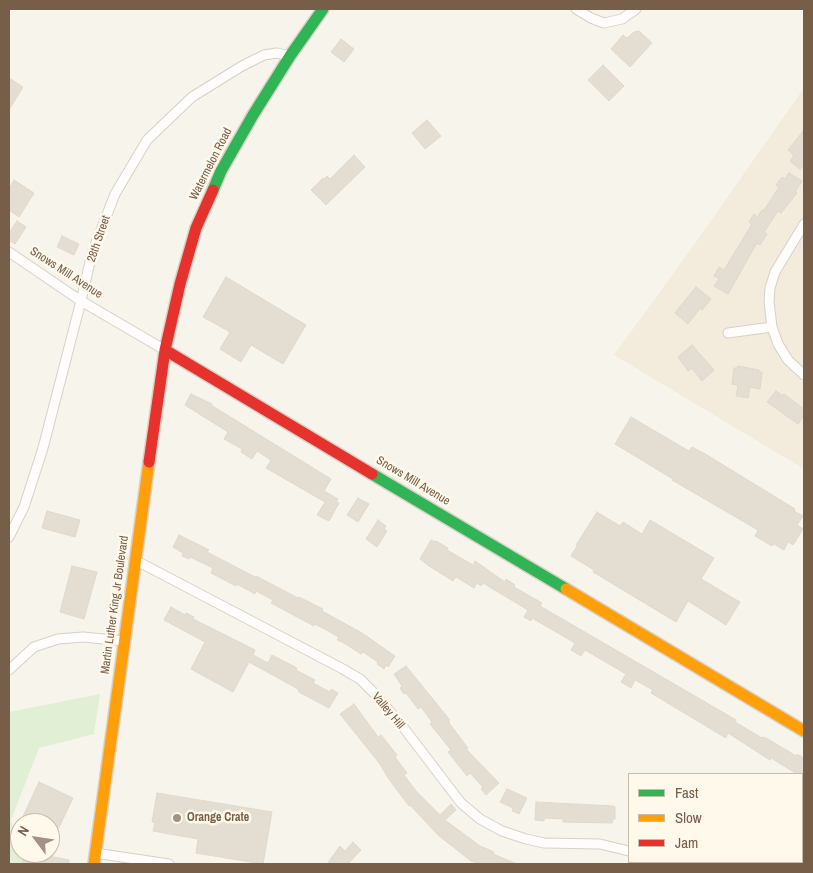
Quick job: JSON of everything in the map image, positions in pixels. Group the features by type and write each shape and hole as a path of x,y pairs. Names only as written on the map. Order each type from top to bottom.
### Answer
{"main road":[{"name":"Watermelon Road","path":"165,350 180,284 196,228 221,171 290,56 323,9"},
{"name":"Martin Luther King Jr Boulevard","path":"94,859 165,350"},
{"name":"Snows Mill Avenue","path":"165,350 804,732"}],"street":[{"path":"576,9 604,23 622,20 636,9"},
{"name":"28th Street","path":"9,537 24,507 43,448 82,301 92,253 115,194 147,140 192,97 242,66 264,55 277,53 290,56"},
{"path":"804,224 775,272 770,288 769,302 772,327 778,344 788,360 804,375"},
{"name":"Snows Mill Avenue","path":"9,252 82,301 165,350"},
{"path":"728,333 772,327"},
{"name":"Valley Hill","path":"135,560 360,679 400,723 461,803 480,819 502,831 544,843 600,844 628,852"},
{"path":"9,670 34,647 58,638 83,637 124,641"},
{"path":"94,859 169,864"}],"shaded area":[{"path":"804,88 804,469 614,355"}],"green space":[{"path":"100,694 94,734 39,748 14,813 10,813 10,863 22,864 9,864 9,712"}],"building":[{"path":"639,31 652,43 630,67 611,49 623,35 627,38 634,32"},
{"path":"341,39 354,49 344,62 331,52"},
{"path":"603,65 624,86 609,101 588,80"},
{"path":"9,78 23,87 9,110"},
{"path":"427,120 441,136 425,149 412,133"},
{"path":"804,130 804,165 800,169 790,161 794,155 788,150"},
{"path":"354,155 365,167 326,205 311,190 323,178 327,176 330,179"},
{"path":"789,173 802,181 795,192 797,193 781,213 778,211 764,232 767,234 760,245 757,243 728,294 714,286 719,279 714,276 719,267 724,270 752,224 749,222 754,214 757,217 764,210 779,187 776,185 782,177 785,179"},
{"path":"14,180 34,193 19,217 9,210 9,189"},
{"path":"17,221 26,227 15,244 9,240 9,233"},
{"path":"62,236 79,244 74,255 57,247"},
{"path":"226,277 306,325 283,364 251,345 241,362 220,349 230,332 203,317"},
{"path":"696,287 711,299 702,310 700,308 688,324 675,313"},
{"path":"692,345 714,370 702,381 692,368 688,371 678,357"},
{"path":"738,366 762,372 760,389 750,387 748,398 736,396 738,385 732,384 734,368"},
{"path":"776,391 783,396 784,394 804,409 804,415 798,424 767,402"},
{"path":"191,394 212,404 331,479 324,491 338,499 336,502 339,503 329,521 317,515 325,502 266,468 271,460 257,451 252,459 241,452 242,449 224,439 228,432 185,405"},
{"path":"631,417 689,451 692,447 707,455 795,509 794,511 803,516 797,525 803,529 793,545 788,542 784,550 774,544 772,546 755,536 758,530 615,444"},
{"path":"358,498 369,504 358,522 347,515"},
{"path":"47,511 80,520 75,537 42,528"},
{"path":"597,512 620,526 623,522 642,534 650,520 714,558 701,579 740,602 726,625 688,601 676,622 593,572 594,570 571,556"},
{"path":"378,520 386,526 384,529 387,531 377,547 366,539"},
{"path":"179,535 255,577 323,609 322,611 362,633 395,656 388,667 386,665 384,669 377,664 378,662 363,652 361,654 337,640 339,637 271,603 273,600 256,591 255,594 237,584 236,586 211,573 213,568 190,557 189,559 182,556 183,553 173,547"},
{"path":"431,540 448,548 447,550 473,565 475,561 505,582 506,579 515,585 514,587 542,603 540,606 731,717 736,720 735,722 762,738 768,739 796,756 797,754 804,758 803,773 795,773 771,758 770,760 728,733 726,738 651,693 653,690 635,680 631,688 621,682 626,674 585,650 581,656 571,650 575,643 532,618 531,621 524,617 528,610 483,583 481,586 477,583 474,588 456,577 453,581 420,559"},
{"path":"72,566 97,572 84,619 60,612"},
{"path":"171,607 185,615 186,613 194,617 193,619 255,650 253,655 268,663 272,655 315,680 313,683 330,692 331,689 338,693 329,708 249,662 233,692 191,669 205,642 164,620"},
{"path":"406,666 449,719 449,723 468,748 466,749 499,783 486,795 481,789 483,787 470,773 467,776 448,752 451,750 430,724 432,722 421,707 418,709 400,688 402,686 394,674"},
{"path":"354,704 378,737 381,735 397,755 395,757 407,773 404,775 416,791 440,815 451,804 456,810 445,820 480,846 494,852 493,854 517,864 481,864 471,861 438,835 409,806 380,764 340,714"},
{"path":"39,782 73,798 60,825 60,813 25,813"},
{"path":"507,789 527,798 519,814 512,811 513,808 500,802"},
{"path":"157,793 272,812 263,864 196,853 198,839 153,831 155,822 152,822"},
{"path":"536,802 613,806 615,807 615,819 613,819 612,823 563,822 563,819 544,818 544,821 535,820"},
{"path":"353,842 361,850 348,864 327,864 340,846 345,851"},
{"path":"60,858 69,860 69,864 22,864 60,863"}],"traffic: fast":[{"path":"213,190 221,171 253,115 290,56 323,9"},
{"path":"372,474 566,589"}],"traffic: slow":[{"path":"94,864 149,462"},
{"path":"566,589 804,731"}],"traffic: jam":[{"path":"149,462 165,350 180,284 196,228 213,190"},
{"path":"165,350 372,474"}],"place":[{"name":"Orange Crate","path":"177,818"}]}
